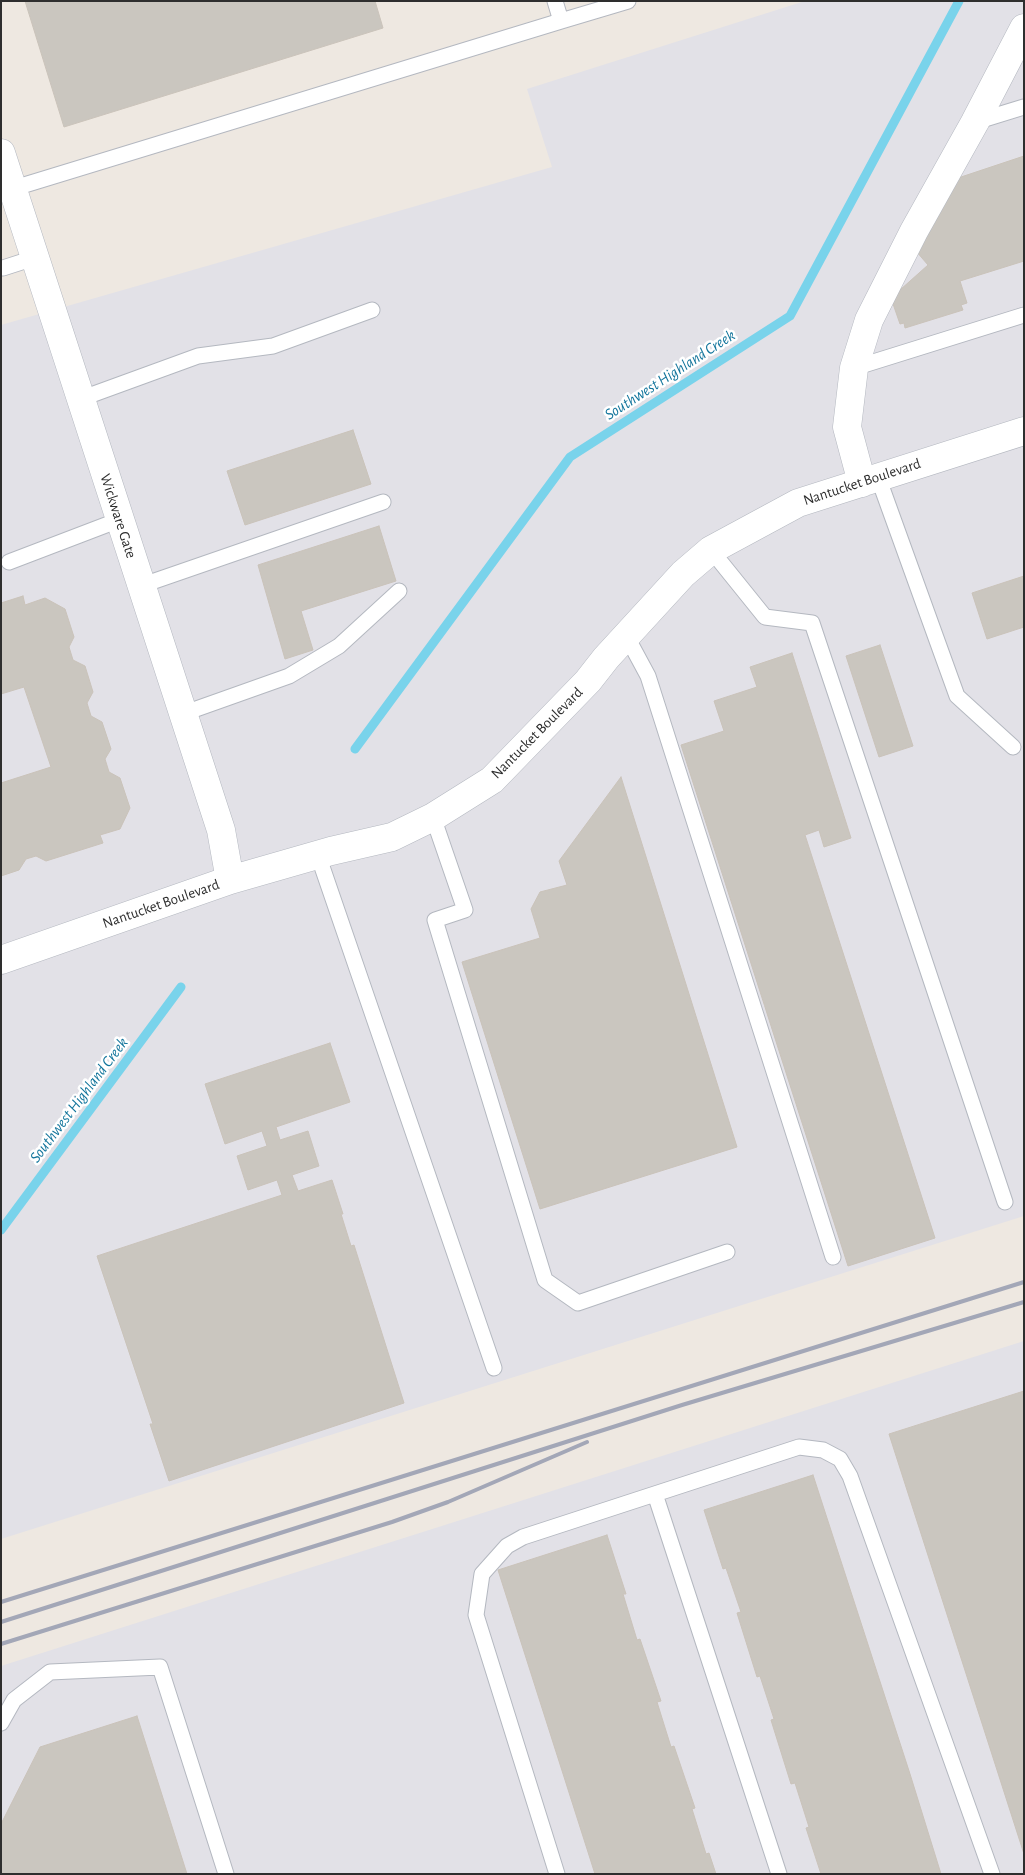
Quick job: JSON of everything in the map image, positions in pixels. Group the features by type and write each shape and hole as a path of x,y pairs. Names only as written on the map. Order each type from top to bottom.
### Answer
{"street":[{"path":"870,480 847,427 854,368 869,320 914,231 975,122 1024,28"},
{"name":"Wickware Gate","path":"1,152 7,191 34,258 221,830 230,880"},
{"name":"Nantucket Boulevard","path":"1,960 230,880 318,855 392,837 432,817 492,780 588,681 683,574 711,550 798,503 1024,431"}],"lane":[{"path":"555,1 561,21"},
{"path":"7,191 628,1"},
{"path":"975,122 1024,107"},
{"path":"2,266 34,258"},
{"path":"80,399 198,356 273,346 372,310"},
{"path":"854,368 1024,315"},
{"path":"870,480 957,696 1013,747"},
{"path":"140,586 383,502"},
{"path":"9,562 119,520"},
{"path":"711,550 765,617 812,623 1005,1202"},
{"path":"182,714 289,676 339,646 399,591"},
{"path":"626,637 648,676 833,1257"},
{"path":"432,817 465,910 434,920 545,1280 578,1303 727,1252"},
{"path":"318,855 494,1368"},
{"path":"557,1874 476,1615 482,1574 507,1546 523,1537 799,1447 823,1450 840,1459 850,1476 992,1874"},
{"path":"655,1494 779,1874"},
{"path":"1,1723 14,1700 50,1672 160,1667 226,1874"}],"shaded area":[{"path":"805,1 1024,1 1024,1216 1,1539 1,325 552,167 527,89"},
{"path":"1024,1341 1024,1874 1,1874 1,1666"}],"building":[{"path":"25,1 375,1 383,28 64,127"},
{"path":"1024,156 1024,261 960,281 967,303 961,305 963,310 905,328 904,323 900,324 891,298 928,265 916,251 955,179"},
{"path":"353,430 371,484 245,525 227,471"},
{"path":"379,526 396,581 301,611 313,650 285,659 258,565"},
{"path":"1024,576 1024,627 987,639 972,593"},
{"path":"23,596 25,605 45,598 65,609 74,637 69,647 73,660 85,666 93,692 87,703 91,716 102,722 111,749 105,759 109,772 120,778 130,808 120,829 100,835 103,843 46,861 36,856 26,859 19,870 1,876 1,783 51,767 24,687 1,694 1,603"},
{"path":"880,645 913,746 879,757 846,656"},
{"path":"792,653 851,838 824,847 819,830 805,835 935,1238 848,1266 681,745 724,731 714,701 757,687 750,667"},
{"path":"621,777 737,1147 540,1209 462,962 540,938 531,909 540,892 567,885 559,861"},
{"path":"330,1043 350,1102 276,1127 280,1140 308,1131 319,1166 292,1175 298,1191 332,1180 351,1246 354,1245 404,1403 169,1481 150,1424 153,1424 97,1256 282,1195 277,1180 248,1190 237,1156 267,1146 262,1131 225,1144 205,1084"},
{"path":"1024,1391 1024,1854 889,1434"},
{"path":"813,1475 941,1874 821,1874 806,1828 809,1827 795,1783 791,1784 771,1720 774,1719 760,1676 757,1677 737,1613 741,1612 726,1568 723,1569 704,1510"},
{"path":"607,1535 626,1594 623,1594 637,1640 640,1639 661,1701 657,1702 671,1747 674,1746 695,1808 692,1809 706,1854 709,1853 716,1874 595,1874 498,1570"},
{"path":"137,1716 187,1874 1,1874 1,1824 40,1747"}],"waterway":[{"name":"Southwest Highland Creek","path":"355,749 570,457 790,316 959,1"},
{"name":"Southwest Highland Creek","path":"1,1230 181,987"}],"railway":[{"path":"1,1602 1024,1282"},
{"path":"1,1622 682,1405 1024,1302"},
{"path":"1,1644 392,1522 448,1502 587,1442"}]}
